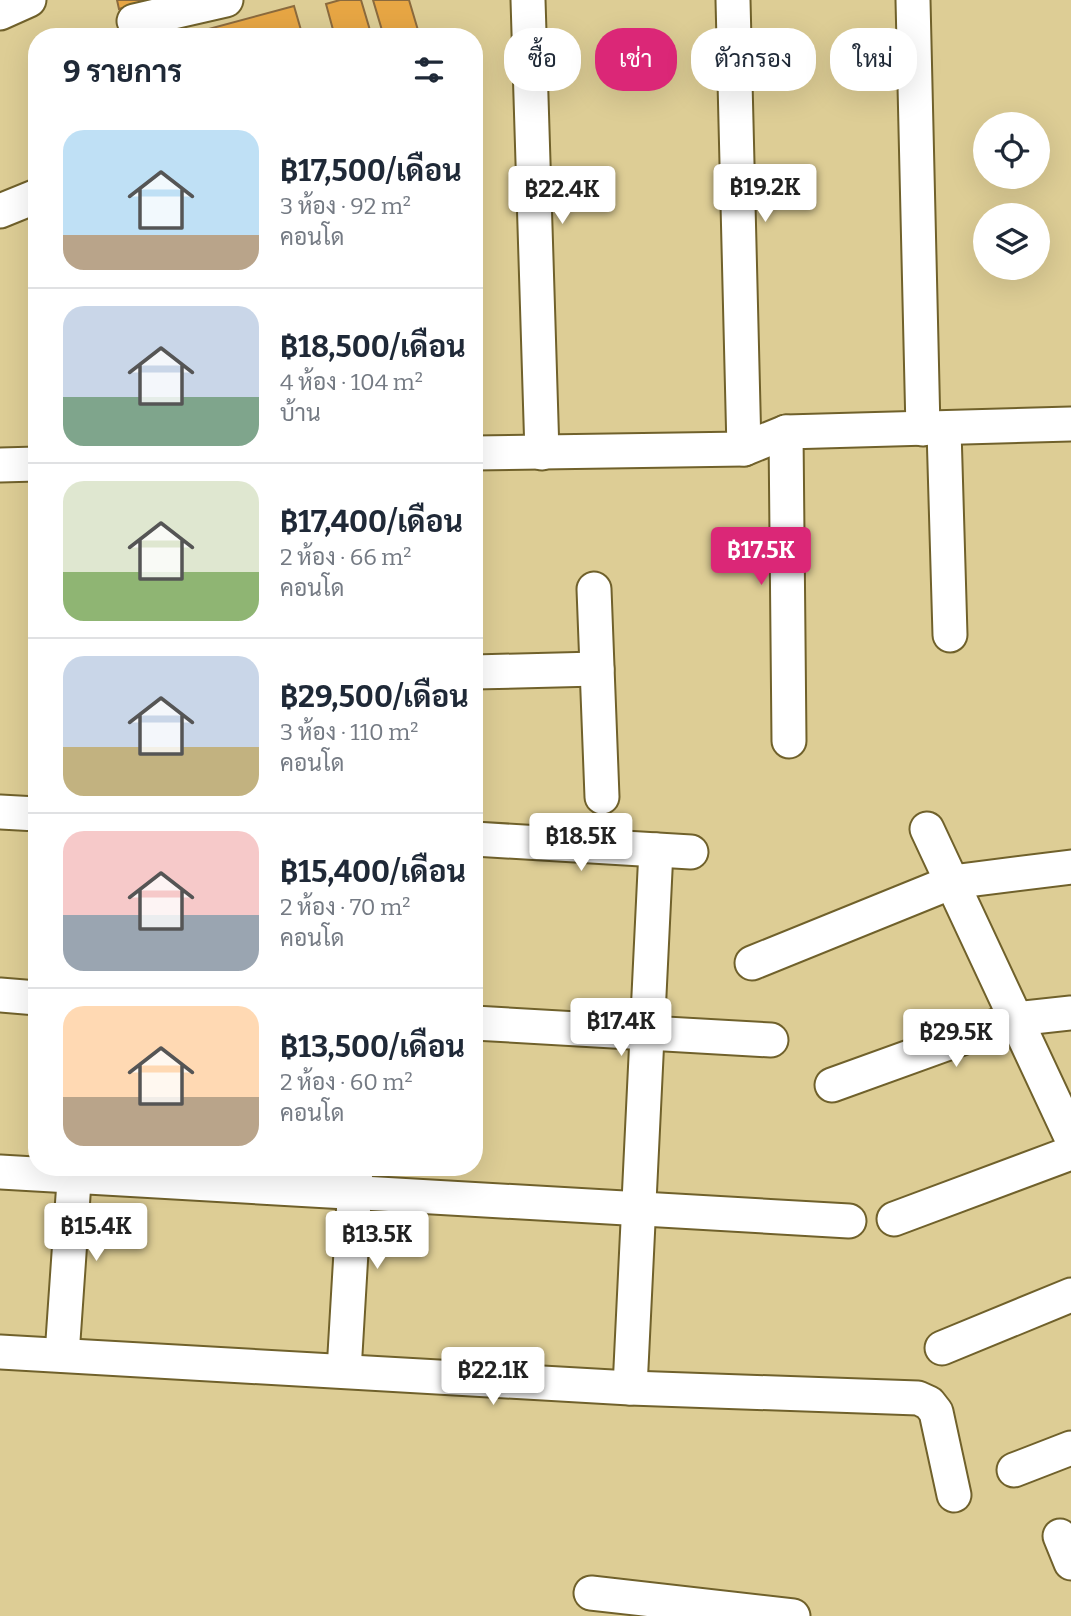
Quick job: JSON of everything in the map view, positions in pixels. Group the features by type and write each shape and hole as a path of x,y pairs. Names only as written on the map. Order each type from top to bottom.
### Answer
{"street":[{"path":"0,12 29,0"},
{"path":"134,21 226,0"},
{"path":"528,0 542,453"},
{"path":"733,0 744,449"},
{"path":"912,0 934,429 950,635"},
{"path":"0,211 28,200"},
{"path":"483,453 744,449 786,432 1071,424"},
{"path":"786,432 789,741"},
{"path":"0,465 28,464"},
{"path":"594,589 602,797"},
{"path":"483,672 597,669"},
{"path":"0,812 28,814"},
{"path":"927,829 1071,1138"},
{"path":"483,840 691,852"},
{"path":"630,1388 656,850"},
{"path":"752,963 951,881 1071,867"},
{"path":"0,995 28,997"},
{"path":"832,1085 1015,1018 1071,1013"},
{"path":"483,1024 771,1040"},
{"path":"894,1219 1071,1153"},
{"path":"0,1172 28,1172"},
{"path":"62,1355 75,1176"},
{"path":"215,1176 355,1180 639,1210 849,1222"},
{"path":"344,1371 355,1180"},
{"path":"942,1348 1071,1295"},
{"path":"0,1352 630,1388 918,1398 929,1403 936,1412 954,1495"},
{"path":"1014,1470 1071,1448"},
{"path":"591,1593 746,1613 793,1616"}],"building":[{"path":"117,0 153,0 119,9"},
{"path":"340,0 361,0 369,28 333,28 326,4"},
{"path":"373,0 409,0 417,28 381,28"},
{"path":"294,6 300,28 212,28"}]}
